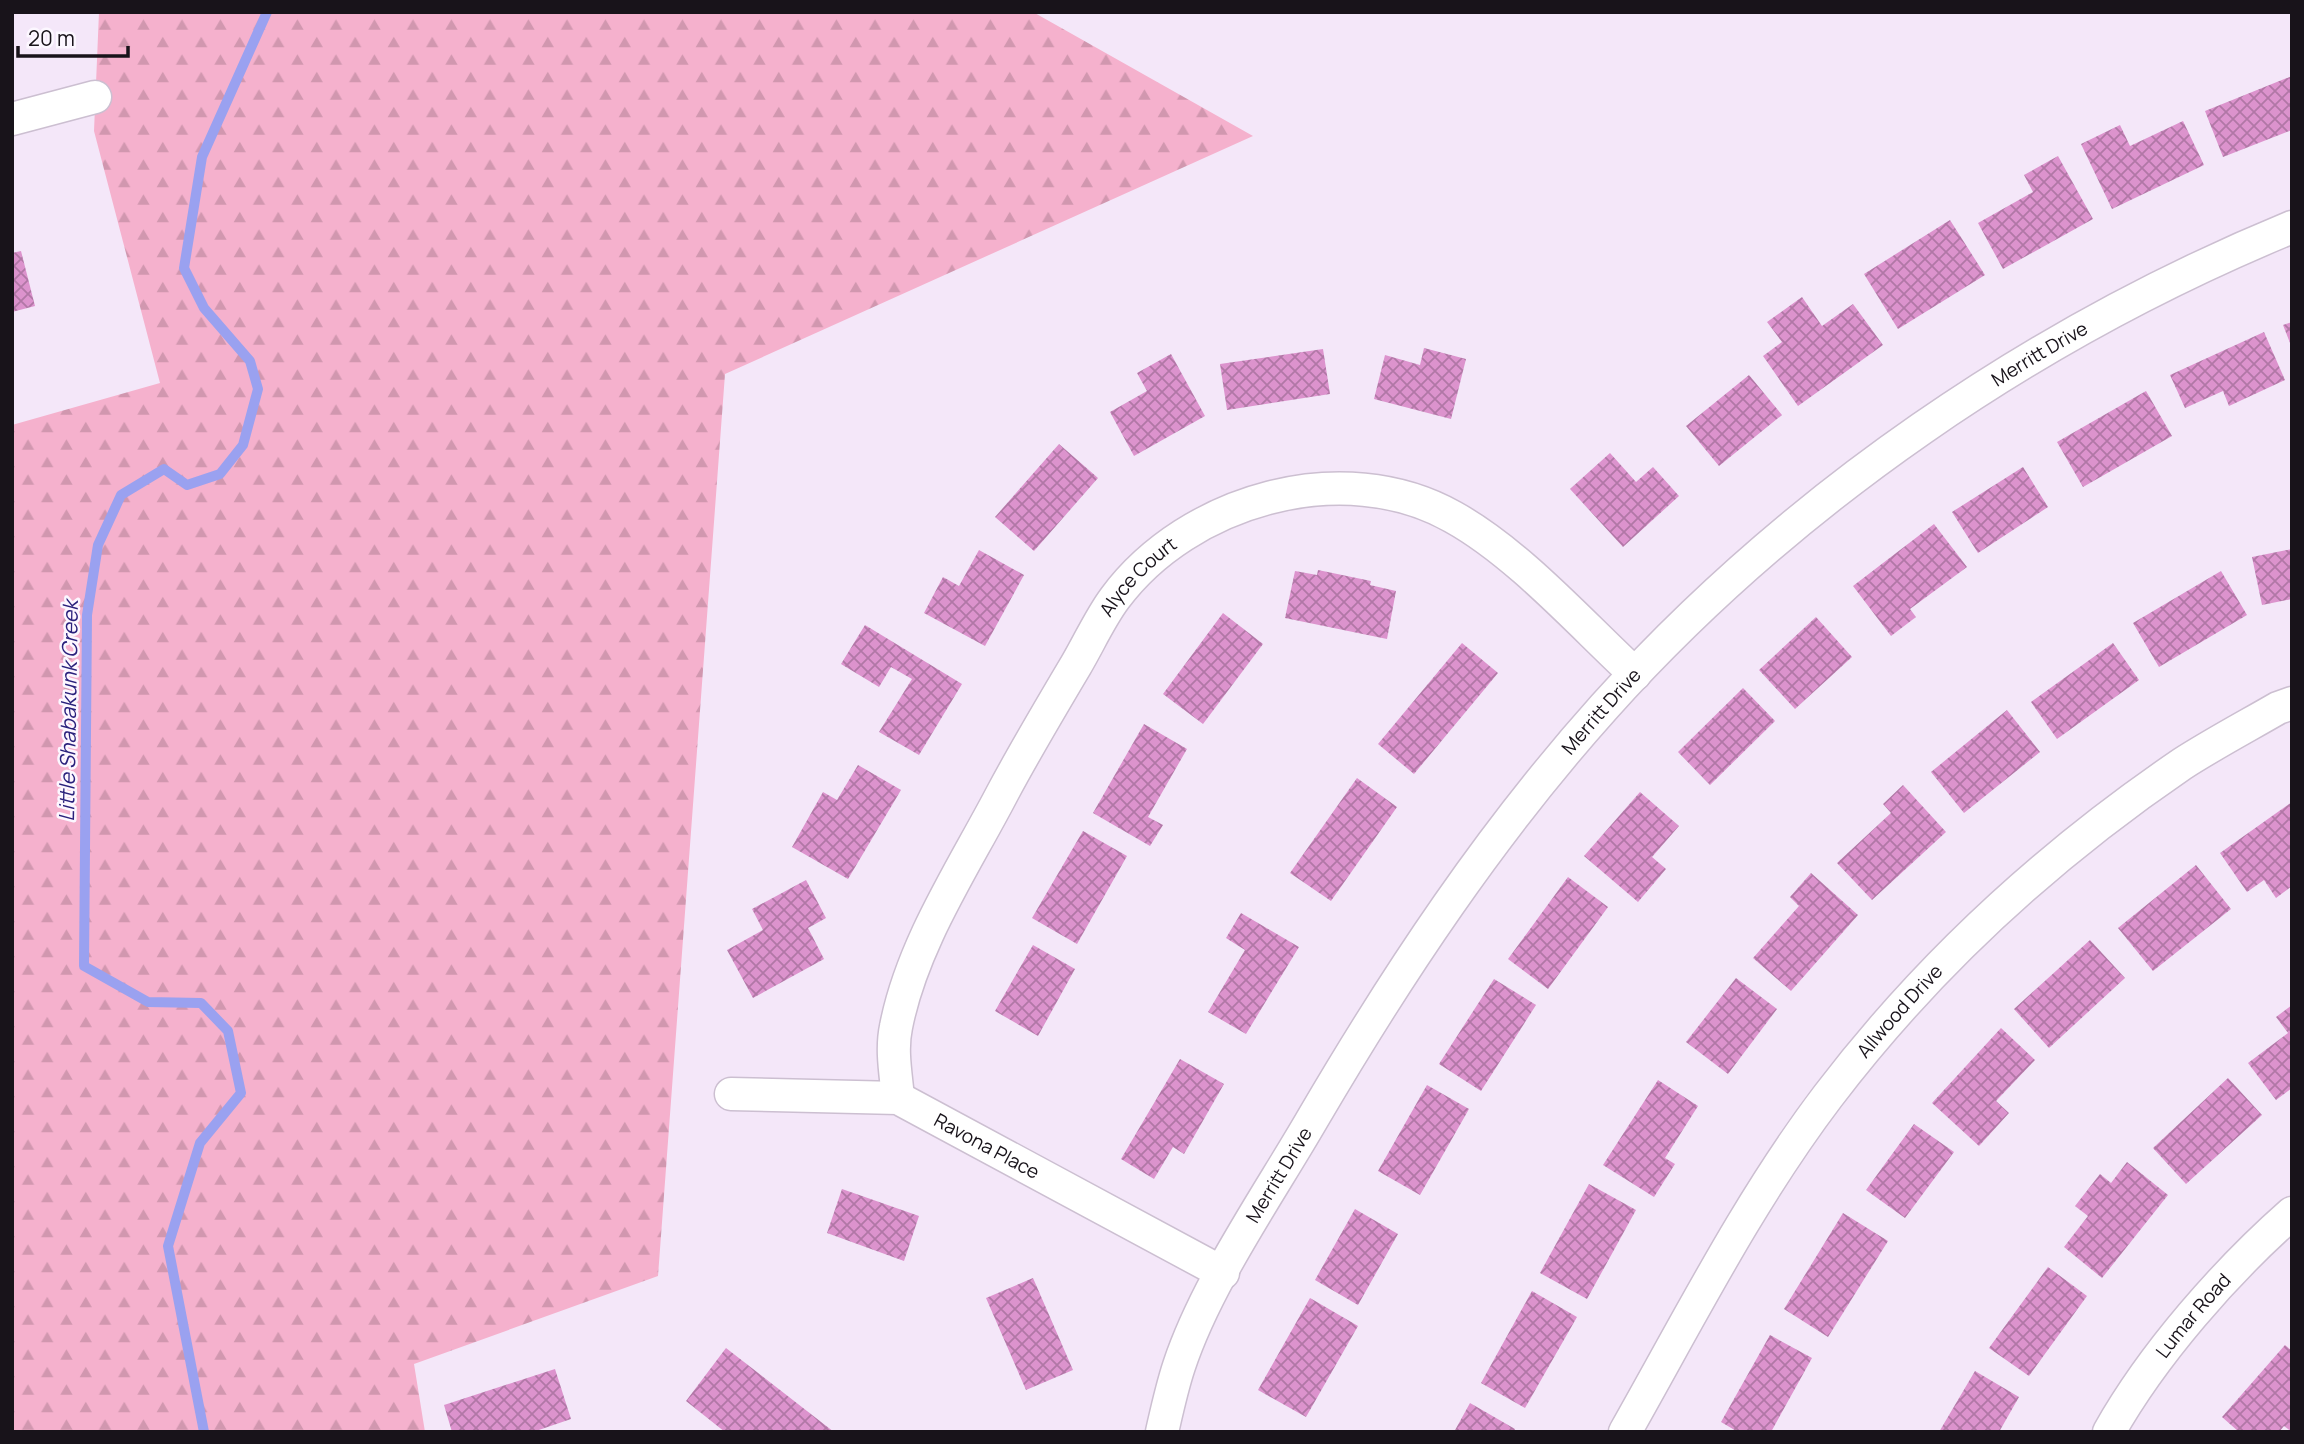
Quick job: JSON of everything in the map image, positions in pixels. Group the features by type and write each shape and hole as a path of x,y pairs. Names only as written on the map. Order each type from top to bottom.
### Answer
{"street":[{"path":"12,119 95,97"},
{"name":"Merritt Drive","path":"1162,1432 1179,1365 1202,1310 1374,1015 1439,916 1509,821 1635,674 1724,588 1801,520 1910,437 2024,362 2113,311 2235,250 2292,227"},
{"name":"Alyce Court","path":"898,1098 894,1040 905,995 930,931 1022,758 1114,599 1145,565 1217,517 1261,499 1309,489 1357,489 1401,496 1451,515 1492,541 1635,674"},
{"name":"Allwood Drive","path":"1625,1432 1758,1198 1827,1097 1956,948 2019,890 2105,819 2185,763 2278,708 2292,703"},
{"name":"Ravona Place","path":"731,1094 898,1098 1223,1273"},
{"name":"Lumar Road","path":"2109,1432 2123,1406 2203,1302 2292,1213"}],"green space":[{"path":"99,12 1033,12 1253,136 725,374 658,1276 414,1364 425,1432 12,1432 12,425 160,383 94,131"}],"building":[{"path":"2292,76 2292,130 2223,157 2205,111"},
{"path":"2183,121 2204,165 2112,209 2081,144 2120,125 2130,146"},
{"path":"2058,156 2093,219 2003,269 1978,223 2033,192 2024,175"},
{"path":"1950,220 1985,275 1898,329 1864,274"},
{"path":"21,251 35,306 12,312 12,253"},
{"path":"1802,297 1822,326 1853,304 1883,345 1798,406 1763,356 1782,342 1767,322"},
{"path":"2292,322 2292,348 2283,325"},
{"path":"2264,332 2285,380 2229,406 2223,391 2185,408 2170,375"},
{"path":"1424,348 1466,359 1451,419 1374,399 1385,355 1420,365"},
{"path":"1323,349 1330,394 1227,410 1220,364"},
{"path":"1171,354 1205,416 1134,456 1110,412 1147,391 1137,373"},
{"path":"1749,375 1782,415 1719,466 1686,426"},
{"path":"2146,391 2172,436 2083,487 2057,442"},
{"path":"1059,444 1098,478 1034,551 995,517"},
{"path":"1610,453 1636,482 1653,467 1679,496 1623,547 1570,489"},
{"path":"2023,467 2048,507 1978,553 1952,512"},
{"path":"1934,524 1967,567 1910,609 1916,617 1891,636 1853,586"},
{"path":"2292,549 2292,599 2262,605 2252,557"},
{"path":"979,550 1024,575 985,646 924,613 943,577 959,586"},
{"path":"1318,570 1371,581 1370,585 1396,591 1387,639 1285,618 1295,571 1317,575"},
{"path":"2221,571 2247,615 2159,667 2133,623"},
{"path":"1223,613 1263,644 1203,724 1163,694"},
{"path":"1816,617 1852,657 1795,709 1759,670"},
{"path":"865,625 962,684 919,755 879,732 912,679 891,667 879,687 841,664"},
{"path":"1462,643 1498,673 1414,774 1378,744"},
{"path":"2113,643 2139,680 2057,739 2031,702"},
{"path":"1743,688 1775,721 1710,785 1678,752"},
{"path":"2007,710 2040,752 1964,813 1931,772"},
{"path":"1144,724 1187,749 1148,817 1163,825 1150,846 1093,813"},
{"path":"858,765 901,790 848,879 792,847 823,792 837,800"},
{"path":"1357,778 1397,807 1331,901 1290,873"},
{"path":"1903,785 1946,832 1872,900 1837,863 1891,813 1883,804"},
{"path":"1640,792 1679,826 1652,857 1666,869 1638,902 1584,856"},
{"path":"2292,802 2292,886 2276,898 2264,880 2247,892 2220,853"},
{"path":"1083,831 1127,856 1077,944 1032,918"},
{"path":"2196,865 2231,909 2153,971 2118,928"},
{"path":"1811,873 1858,915 1791,991 1753,958 1799,906 1790,897"},
{"path":"1568,877 1608,907 1548,989 1508,959"},
{"path":"806,880 826,918 808,928 824,959 753,998 727,950 763,930 752,909"},
{"path":"1241,913 1299,947 1246,1034 1208,1012 1245,950 1226,938"},
{"path":"2090,940 2125,978 2049,1048 2014,1009"},
{"path":"1033,945 1075,969 1038,1036 995,1011"},
{"path":"1736,978 1777,1009 1728,1074 1686,1042"},
{"path":"1494,979 1536,1005 1481,1091 1439,1064"},
{"path":"2292,1005 2292,1088 2276,1100 2248,1063 2288,1033 2276,1017"},
{"path":"2001,1028 2035,1060 1996,1101 2009,1113 1979,1146 1932,1103"},
{"path":"1180,1059 1224,1084 1184,1154 1173,1147 1154,1179 1121,1159"},
{"path":"2228,1078 2262,1115 2186,1184 2153,1148"},
{"path":"1658,1080 1698,1106 1665,1158 1675,1164 1654,1197 1603,1165"},
{"path":"1427,1085 1469,1109 1420,1195 1378,1171"},
{"path":"1914,1124 1954,1152 1905,1218 1866,1190"},
{"path":"2127,1162 2168,1195 2102,1278 2064,1247 2088,1216 2075,1206 2100,1174 2111,1183"},
{"path":"1589,1184 1636,1210 1587,1299 1540,1273"},
{"path":"842,1189 919,1216 904,1261 827,1233"},
{"path":"1355,1209 1398,1234 1358,1305 1315,1280"},
{"path":"1843,1213 1888,1241 1828,1337 1784,1309"},
{"path":"2048,1267 2087,1296 2029,1376 1989,1348"},
{"path":"1033,1278 1073,1370 1026,1390 986,1298"},
{"path":"1532,1291 1577,1317 1525,1408 1481,1383"},
{"path":"1310,1298 1358,1326 1306,1417 1258,1390"},
{"path":"1770,1335 1812,1358 1771,1432 1738,1432 1721,1422"},
{"path":"2285,1345 2292,1351 2292,1432 2284,1426 2279,1432 2239,1432 2222,1417"},
{"path":"726,1348 834,1432 725,1432 686,1401"},
{"path":"555,1369 571,1419 533,1432 452,1432 444,1405"},
{"path":"1975,1371 2019,1397 1999,1432 1939,1432"},
{"path":"1470,1403 1515,1429 1514,1432 1454,1432"}],"waterway":[{"name":"Little Shabakunk Creek","path":"204,1432 168,1246 200,1143 241,1093 228,1031 201,1003 148,1002 84,966 87,615 98,545 121,495 164,469 187,485 220,474 243,445 258,389 250,361 204,308 184,268 202,157 267,12"}]}
